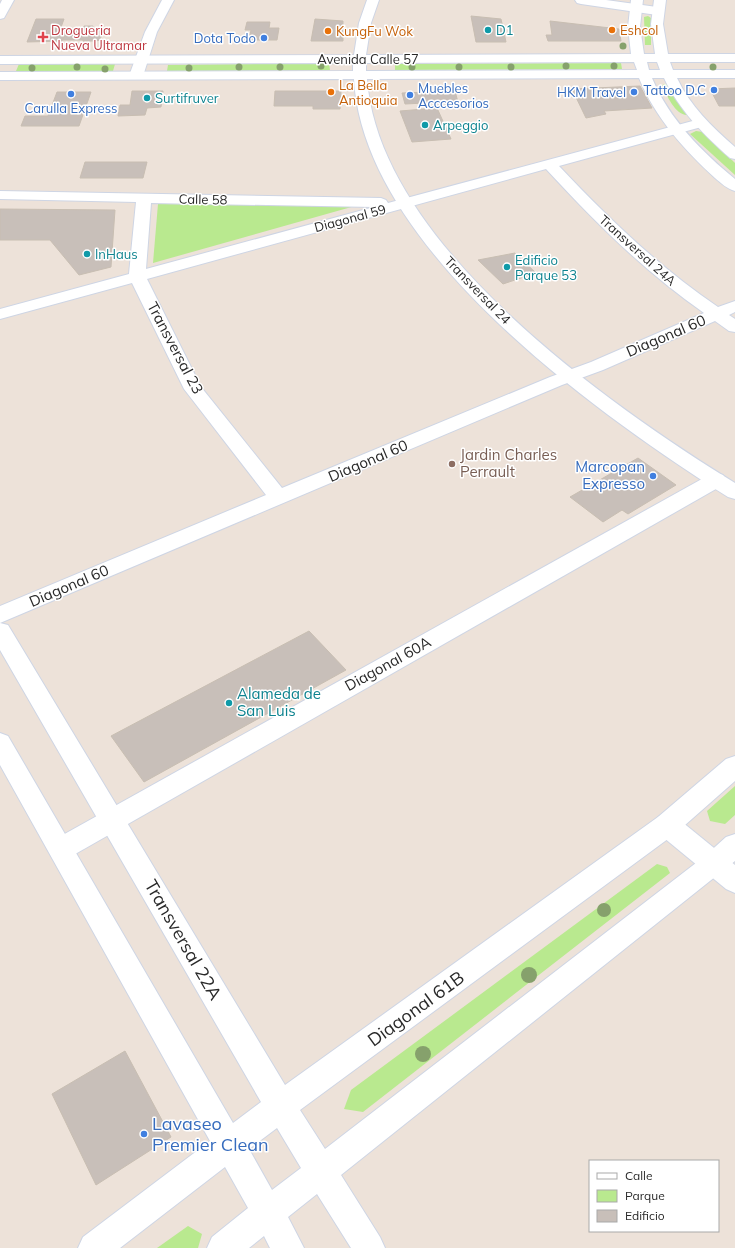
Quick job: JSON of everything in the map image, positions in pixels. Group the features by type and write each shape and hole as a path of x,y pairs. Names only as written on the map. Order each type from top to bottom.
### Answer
{"street":[{"path":"0,15 8,0"},
{"path":"136,76 151,32 168,0"},
{"name":"Transversal 24","path":"373,0 365,23 360,60 360,75 365,112 371,134 391,179 432,241 469,284 515,328 570,376 613,410 735,492"},
{"path":"581,0 658,6 657,41 661,58 668,74 683,102 700,123 735,155"},
{"path":"636,4 635,40 638,58 644,74 662,109 699,154 735,187"},
{"name":"Avenida Calle 57","path":"0,60 735,58"},
{"name":"Avenida Calle 57","path":"0,76 735,74"},
{"name":"Diagonal 59","path":"0,314 700,123"},
{"name":"Transversal 24A","path":"549,164 616,233 658,271 716,314 735,326"},
{"name":"Calle 58","path":"0,195 406,203"},
{"path":"137,276 144,198"},
{"name":"Transversal 23","path":"137,276 193,389 279,498"},
{"name":"Diagonal 60","path":"0,615 596,366 735,306"},
{"name":"Diagonal 60A","path":"61,849 111,819 716,480"},
{"name":"Transversal 22A","path":"0,631 281,1106 369,1248"},
{"path":"0,743 288,1248"},
{"name":"Diagonal 61B","path":"94,1248 281,1106 515,938 667,825 735,766"},
{"path":"667,825 725,872"},
{"path":"223,1248 322,1172 725,872 735,845"}],"green space":[{"path":"648,16 651,18 651,45 645,45 644,17"},
{"path":"329,63 330,70 167,71 168,65"},
{"path":"621,63 622,69 395,70 395,64"},
{"path":"19,64 115,64 113,71 16,71"},
{"path":"664,84 670,85 688,114 687,115 679,112 672,104 662,86"},
{"path":"696,131 703,132 735,163 735,175 690,134"},
{"path":"158,204 355,206 153,263"},
{"path":"735,786 735,815 725,824 710,821 707,811"},
{"path":"657,864 667,867 670,873 363,1112 344,1109 351,1090"},
{"path":"188,1226 202,1234 198,1248 157,1248"}],"building":[{"name":"D1","path":"471,16 501,19 506,42 476,42"},
{"path":"36,19 64,19 60,30 66,30 62,41 27,42"},
{"name":"KungFu Wok","path":"315,19 343,21 343,41 311,41"},
{"path":"550,21 619,29 621,41 548,41 546,35 552,35"},
{"path":"247,22 270,22 269,28 279,28 277,40 249,40 251,30 245,30"},
{"path":"84,26 93,26 92,30 103,30 100,40 63,40 66,30 83,30"},
{"path":"640,86 652,108 604,111 606,114 586,118 572,89"},
{"path":"735,88 735,106 719,106 710,89"},
{"name":"Surtifruver","path":"132,91 163,91 161,107 147,108 145,115 118,116 120,105 130,105"},
{"path":"275,91 341,91 340,109 313,109 313,106 274,106"},
{"path":"455,91 459,106 446,106 445,102 405,104 402,93"},
{"path":"57,92 91,92 79,126 21,126 25,116 48,116"},
{"name":"Arpeggio","path":"437,108 451,139 412,142 400,111"},
{"path":"85,162 147,162 143,178 80,178"},
{"name":"InHaus","path":"0,209 115,210 111,267 79,275 50,240 0,240"},
{"name":"Edificio Parque 53","path":"515,253 536,273 503,284 478,260"},
{"path":"638,458 676,485 628,514 622,510 603,522 570,497"},
{"name":"Alameda de San Luis","path":"309,631 346,670 144,782 111,736"},
{"path":"125,1051 171,1137 96,1185 52,1094"}],"place":[{"name":"D1","path":"488,30"},
{"name":"Eshcol","path":"612,30"},
{"name":"KungFu Wok","path":"328,31"},
{"name":"Drogueria Nueva Ultramar","path":"43,37"},
{"name":"Dota Todo","path":"264,38"},
{"name":"Tattoo D.C","path":"714,90"},
{"name":"La Bella Antioquia","path":"331,92"},
{"name":"HKM Travel","path":"634,92"},
{"name":"Carulla Express","path":"71,94"},
{"name":"Muebles Acccesorios","path":"410,95"},
{"name":"Surtifruver","path":"147,98"},
{"name":"Arpeggio","path":"425,125"},
{"name":"InHaus","path":"87,254"},
{"name":"Edificio Parque 53","path":"507,267"},
{"name":"Jardin Charles Perrault","path":"452,464"},
{"name":"Marcopan Expresso","path":"653,476"},
{"name":"Alameda de San Luis","path":"229,703"},
{"name":"Lavaseo Premier Clean","path":"144,1134"}]}
